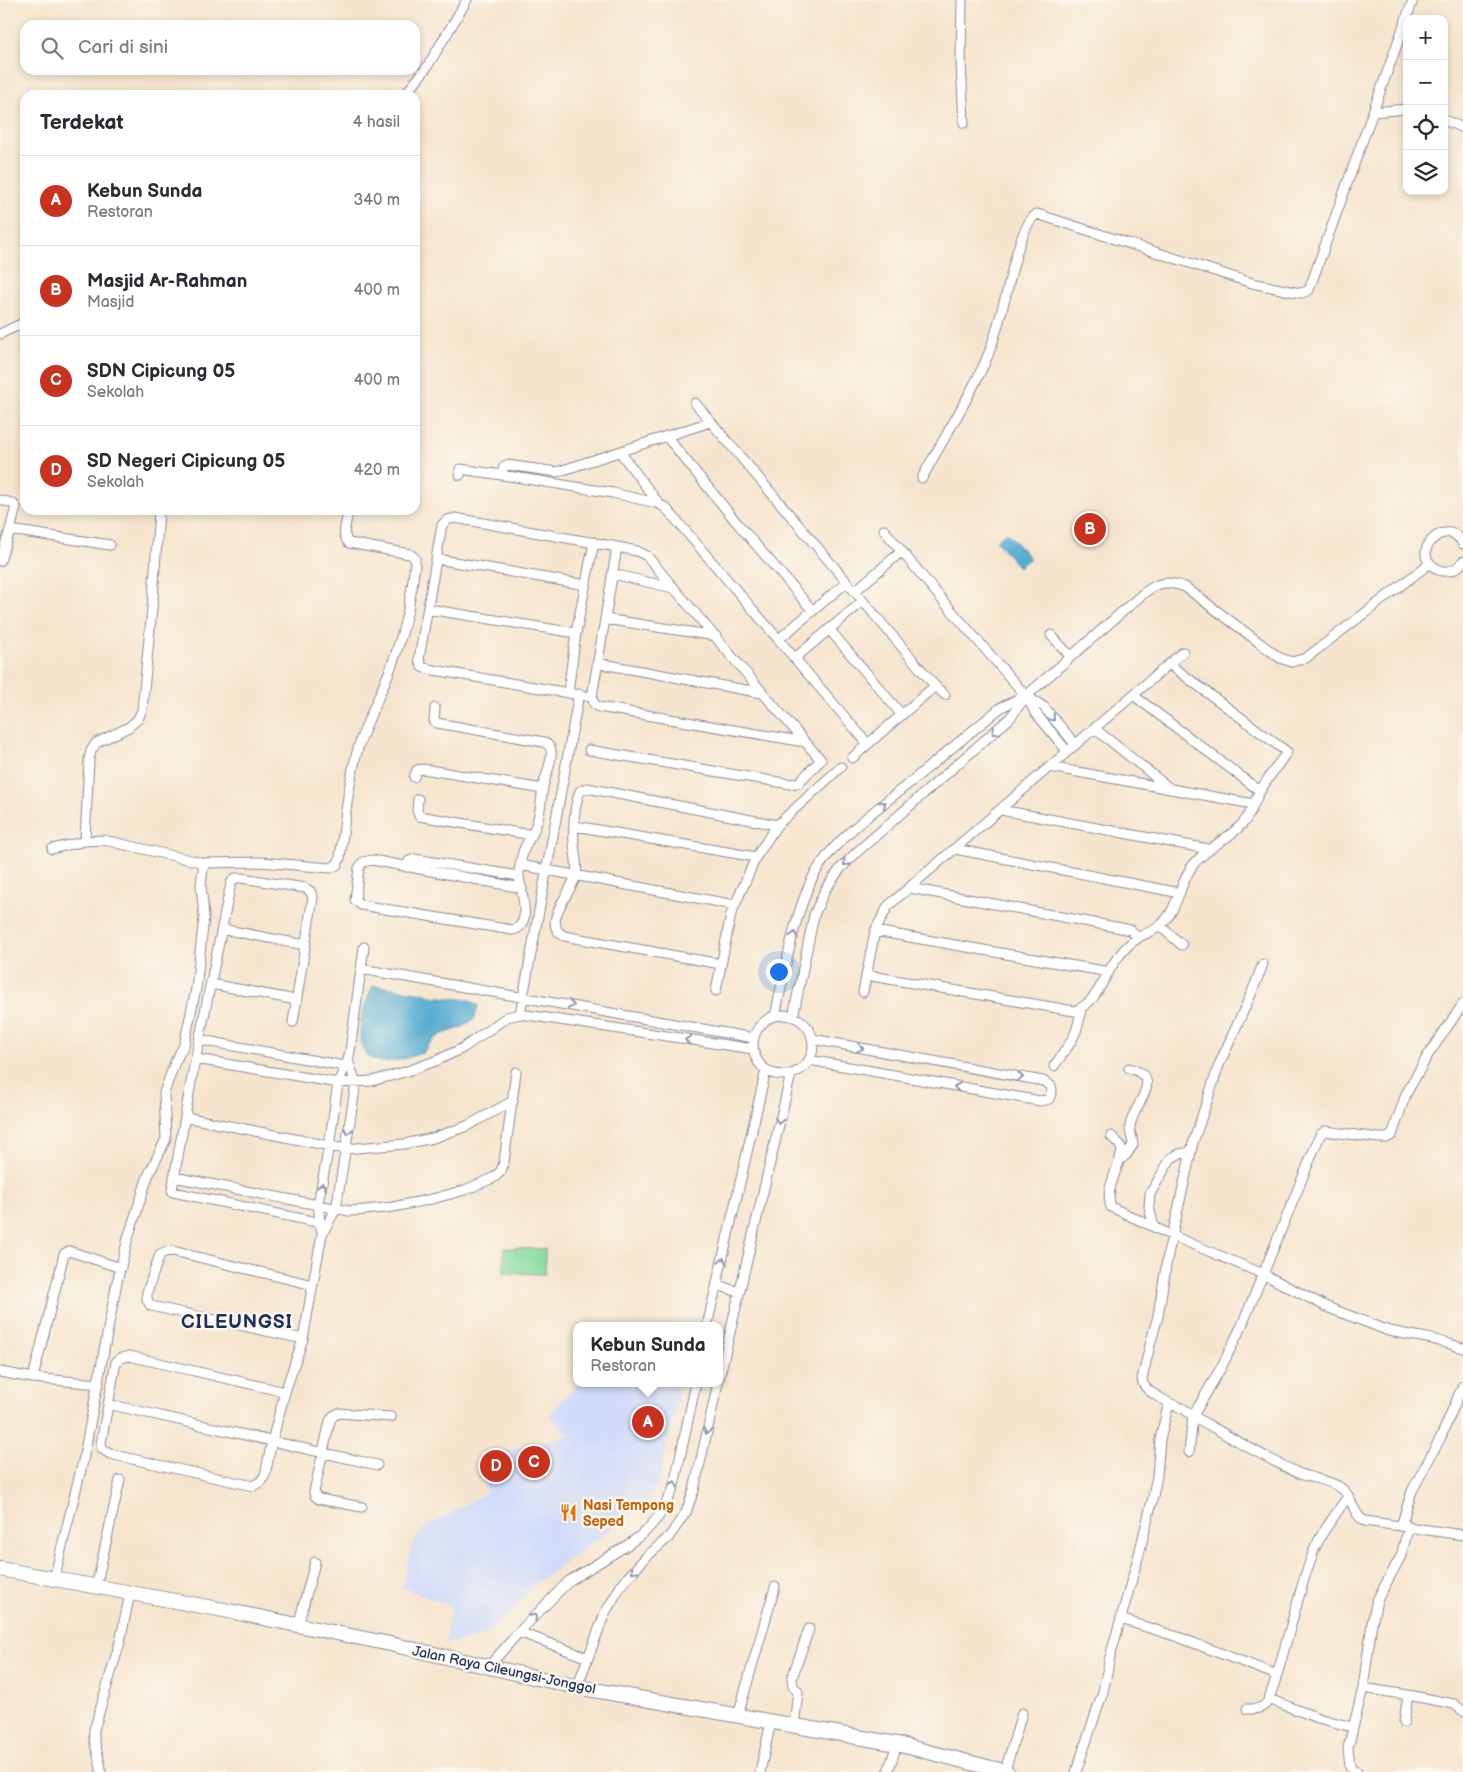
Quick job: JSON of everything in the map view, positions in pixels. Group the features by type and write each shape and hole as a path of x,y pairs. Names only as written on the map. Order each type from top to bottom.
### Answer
{"main road":[{"name":"Jalan Raya Cileungsi-Jonggol","path":"0,1569 298,1626 489,1666 577,1687 898,1744 1006,1772"}],"street":[{"path":"409,90 427,67 467,0"},
{"path":"962,0 961,63 964,123"},
{"path":"922,478 986,360 1019,246 1033,216 1037,214 1252,282 1302,293 1308,290 1312,284 1319,259 1414,0"},
{"path":"1373,112 1403,109"},
{"path":"1448,122 1463,128"},
{"path":"0,334 20,324"},
{"path":"695,403 935,686 945,695"},
{"path":"502,475 504,466 507,465 557,472 710,422"},
{"path":"666,436 738,524 813,610"},
{"path":"620,452 660,505 671,513 868,744"},
{"path":"460,475 460,469 502,475 613,493 660,505"},
{"path":"555,483 557,472"},
{"path":"0,500 12,503 16,507 0,561"},
{"path":"85,841 89,758 91,751 96,743 130,727 138,720 142,710 159,515"},
{"path":"52,850 85,841 104,840 204,863 260,862 330,868 337,865 340,858 348,796 359,745 396,655 409,606 416,564 415,558 410,554 349,543 345,540 344,534 348,515"},
{"path":"589,750 790,784 798,782 821,760 647,556 637,551 594,542 455,518 447,520 442,525 419,658 422,667 428,670 592,697"},
{"path":"10,530 110,545"},
{"path":"884,530 1026,696 1035,712 1067,751"},
{"path":"1463,544 1461,539 1453,534 1443,533 1434,537 1428,545 1426,554 1430,564 1439,571 1450,572 1460,566 1463,561"},
{"path":"568,692 576,633 594,542"},
{"path":"617,547 592,697 594,704 599,707 805,742"},
{"path":"855,591 902,551"},
{"path":"437,560 586,585"},
{"path":"793,1017 814,915 825,890 840,868 1010,718 1026,696 1145,592 1157,584 1169,582 1185,587 1280,658 1292,662 1306,658 1430,564"},
{"path":"613,574 674,588"},
{"path":"779,639 847,582"},
{"path":"795,658 863,600"},
{"path":"428,608 576,633"},
{"path":"605,618 716,636"},
{"path":"829,629 902,715"},
{"path":"1052,635 1071,657"},
{"path":"863,992 875,931 888,906 1184,652"},
{"path":"597,663 762,693"},
{"path":"866,975 1074,1011 1082,1008 1099,990 1116,958 1127,946 1160,926 1175,905 1192,866 1208,849 1227,838 1244,822 1260,791 1286,752 1169,664"},
{"path":"852,758 935,686"},
{"path":"520,1014 579,694"},
{"path":"1132,695 1260,791"},
{"path":"1026,696 1044,707 1075,744"},
{"path":"775,1016 800,910 812,880 828,856 846,836 878,808 1000,708 1026,696"},
{"path":"435,708 434,721 437,723 544,742 550,746 552,752 543,788 542,808 532,835 524,849 518,876 522,888 524,905 522,923 519,928 512,930 361,905 355,900 359,868 363,862 372,860 522,888"},
{"path":"1094,728 1170,789"},
{"path":"716,991 731,914 756,858 777,825 841,767"},
{"path":"1050,767 1253,804"},
{"path":"414,777 417,770 423,769 543,788"},
{"path":"721,964 564,936 558,933 555,926 556,914 570,892 576,875 574,836 577,798 580,791 588,788 777,825"},
{"path":"418,798 416,810 419,816 532,835"},
{"path":"1001,810 1208,849"},
{"path":"575,826 756,858"},
{"path":"955,849 1180,893"},
{"path":"406,867 409,861 415,859 518,876"},
{"path":"54,1579 83,1460 128,1238 148,1176 166,1138 164,1093 175,1062 184,1045 196,989 204,917 201,884 204,863"},
{"path":"520,865 735,905"},
{"path":"293,1022 313,898 305,888 235,878 230,883 171,1187 173,1192 324,1223"},
{"path":"910,888 1131,930 1138,938"},
{"path":"1160,926 1182,945"},
{"path":"222,929 305,945"},
{"path":"875,931 1109,972"},
{"path":"285,1392 129,1356 121,1358 116,1362 100,1443 102,1449 110,1454 252,1486 260,1482 265,1475 285,1392 303,1339 324,1223 318,1204 338,1083 348,1065 364,947"},
{"path":"1263,964 1219,1065 1191,1152 1174,1236 1168,1254 1158,1316 1142,1383 1150,1391 1169,1403 1184,1409 1270,1460 1302,1474 1329,1482 1342,1489 1362,1520 1463,1535"},
{"path":"361,969 754,1038"},
{"path":"211,984 296,1000"},
{"path":"1189,1452 1193,1416 1244,1323 1321,1134 1325,1131 1379,1138 1387,1138 1392,1135 1406,1094 1428,1055 1463,1004"},
{"path":"1054,1066 1075,1037 1082,1008"},
{"path":"196,1059 338,1083 372,1081 438,1060 463,1048 507,1017 520,1014 753,1049"},
{"path":"775,1016 793,1017 806,1026 812,1039 813,1048 809,1060 791,1074 778,1074 766,1070 757,1061 753,1049 757,1030 763,1023 775,1016"},
{"path":"705,1042 707,1030"},
{"path":"809,1060 1040,1101 1044,1101 1052,1095 1051,1086 1043,1081 812,1039"},
{"path":"200,1040 348,1065"},
{"path":"324,1223 336,1208 356,1083 348,1065"},
{"path":"1120,1160 1133,1145 1129,1128 1136,1108 1146,1090 1147,1082 1146,1077 1140,1071 1129,1068"},
{"path":"708,1322 766,1070"},
{"path":"174,1177 349,1211 393,1207 465,1190 489,1181 501,1171 504,1162 516,1072"},
{"path":"723,1360 791,1074"},
{"path":"185,1117 345,1148 404,1144 433,1138 467,1126 513,1101"},
{"path":"1112,1136 1120,1145 1122,1151 1109,1199 1111,1207 1263,1274 1327,1307 1388,1331 1432,1339 1463,1348"},
{"path":"1154,1227 1149,1207 1150,1194 1171,1158 1179,1154 1191,1152"},
{"path":"33,1378 64,1254 69,1251 121,1268"},
{"path":"303,1339 151,1306 147,1300 147,1292 160,1254 173,1251 313,1285"},
{"path":"717,1285 739,1292"},
{"path":"0,1372 33,1378 98,1384"},
{"path":"1357,1772 1351,1769 1348,1757 1352,1727 1359,1709 1363,1688 1377,1600 1401,1556 1412,1491 1441,1437 1463,1385"},
{"path":"489,1666 569,1581 630,1544 646,1531 659,1516 672,1490 695,1387"},
{"path":"577,1687 605,1613 622,1584 669,1537 686,1512 694,1490 717,1387"},
{"path":"1076,1772 1103,1692 1110,1657 1122,1619 1152,1501 1157,1476 1160,1439 1169,1403"},
{"path":"108,1404 376,1465"},
{"path":"362,1507 319,1499 315,1496 314,1492 330,1421 335,1414 391,1417"},
{"path":"96,1587 120,1480"},
{"path":"1247,1708 1262,1708 1269,1700 1314,1550 1322,1534 1348,1496"},
{"path":"298,1626 315,1562"},
{"path":"738,1715 775,1587"},
{"path":"102,1772 94,1741 94,1730 120,1642 130,1593"},
{"path":"1122,1619 1178,1637 1276,1675"},
{"path":"794,1726 798,1692 793,1686 792,1678 809,1629"},
{"path":"520,1632 588,1658"},
{"path":"1363,1688 1454,1704 1463,1711"},
{"path":"1404,1722 1408,1695"},
{"path":"1269,1700 1318,1718 1352,1727"},
{"path":"1006,1772 1022,1713"},
{"path":"760,1772 771,1722"},
{"path":"888,1772 898,1744"}],"shaded area":[{"path":"574,1387 680,1387 659,1483 643,1507 539,1581 506,1616 483,1636 445,1644 451,1606 402,1588 412,1545 423,1529 486,1493 479,1458 569,1435 549,1415"}],"green space":[{"path":"504,1248 545,1249 545,1274 504,1273"}],"water":[{"path":"1006,532 1030,558 1019,567 996,541"},
{"path":"373,986 423,993 430,996 470,1000 478,1005 475,1018 463,1027 440,1035 430,1043 423,1053 381,1062 370,1058 364,1051 361,1041 362,1017"}],"place":[{"name":"Masjid Ar-Rahman","path":"1090,529"},
{"name":"Kebun Sunda","path":"648,1422"},
{"name":"SDN Cipicung 05","path":"534,1462"},
{"name":"SD Negeri Cipicung 05","path":"496,1466"},
{"name":"Nasi Tempong Seped","path":"569,1513"}],"district":[{"name":"CILEUNGSI","path":"237,1322"}]}
